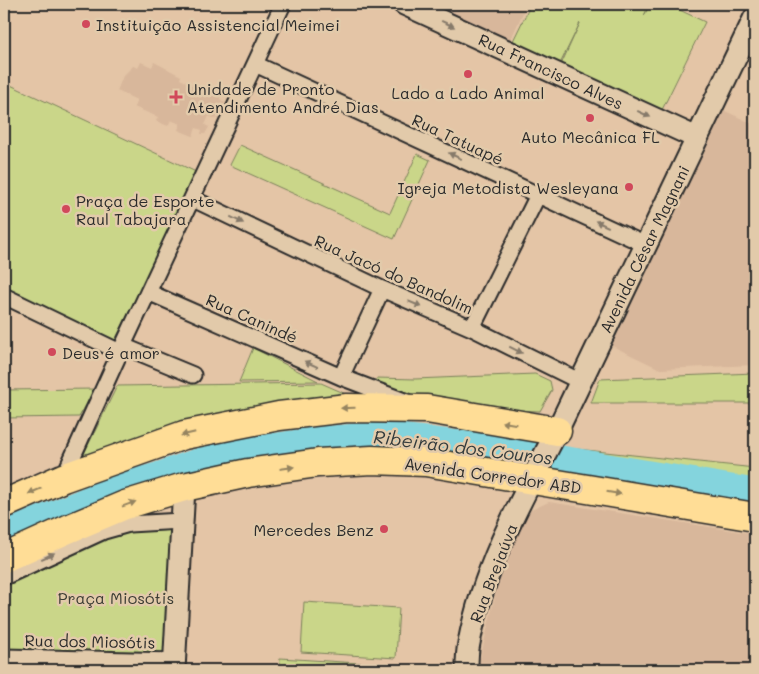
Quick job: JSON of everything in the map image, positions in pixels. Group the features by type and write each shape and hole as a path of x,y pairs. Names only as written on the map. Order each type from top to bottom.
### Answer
{"highway":[{"path":"4,504 64,478 184,435 279,416 347,408 427,409 554,436"},
{"name":"Avenida Corredor ABD","path":"4,558 117,509 184,487 248,473 318,463 372,460 426,462 534,475 755,517"}],"street":[{"path":"64,478 148,292 283,4"},
{"name":"Rua Francisco Alves","path":"404,4 697,138"},
{"name":"Avenida César Magnani","path":"534,475 581,382 755,17"},
{"name":"Rua Tatuapé","path":"255,64 646,245"},
{"path":"472,328 538,194"},
{"name":"Rua Jacó do Bandolim","path":"193,199 382,290 472,328 581,382"},
{"path":"341,377 382,290"},
{"name":"Rua Canindé","path":"148,292 341,377 427,409"},
{"path":"4,296 122,349 193,375"},
{"name":"Rua Brejaúva","path":"467,670 468,645 478,606 493,564 534,475"},
{"path":"175,666 184,487"},
{"path":"4,577 104,531 129,524 181,521"},
{"name":"Rua dos Miosótis","path":"4,657 175,666"}],"shaded area":[{"path":"422,4 527,4 508,45"},
{"name":"Unidade de Pronto Atendimento André Dias","path":"141,62 152,67 154,62 181,76 180,79 206,92 208,88 221,95 220,99 225,102 216,119 209,116 205,125 209,127 205,134 201,134 202,130 196,128 193,136 178,130 180,124 171,120 168,126 156,121 158,117 134,107 137,100 117,91 123,76 133,66 138,68"},
{"path":"721,109 755,125 755,365 660,369 606,343"},
{"path":"549,502 755,534 755,670 479,670 497,588 517,534 529,511"}],"green space":[{"path":"531,4 649,4 644,16 650,4 667,4 705,22 659,116 559,69 580,23 558,68 511,45"},
{"name":"Praça de Esporte Raul Tabajara","path":"4,82 196,172 159,253 114,342 4,289"},
{"path":"240,145 390,213 417,154 430,160 394,239 230,165"},
{"path":"253,348 318,381 239,382"},
{"path":"755,373 755,403 591,403 600,379"},
{"path":"535,374 550,381 552,390 540,411 486,409 423,398 373,385 377,378 415,379"},
{"path":"321,383 346,394 280,405 79,464 117,386"},
{"path":"95,389 79,417 4,418 4,390"},
{"path":"577,449 755,468 755,480 576,456"},
{"name":"Praça Miosótis","path":"178,524 172,657 4,653 4,582 130,528"},
{"path":"304,602 399,608 396,658 301,652"},
{"path":"280,658 406,666 405,670 279,670"}],"waterway":[{"name":"Ribeirão dos Couros","path":"4,534 118,486 194,462 231,452 319,439 358,436 390,435 503,448 755,491"}],"place":[{"name":"Instituição Assistencial Meimei","path":"86,24"},
{"name":"Lado a Lado Animal","path":"468,74"},
{"name":"Unidade de Pronto Atendimento André Dias","path":"176,97"},
{"name":"Auto Mecânica FL","path":"590,118"},
{"name":"Igreja Metodista Wesleyana","path":"629,187"},
{"name":"Praça de Esporte Raul Tabajara","path":"66,209"},
{"name":"Deus é amor","path":"52,352"},
{"name":"Mercedes Benz","path":"384,529"}]}
